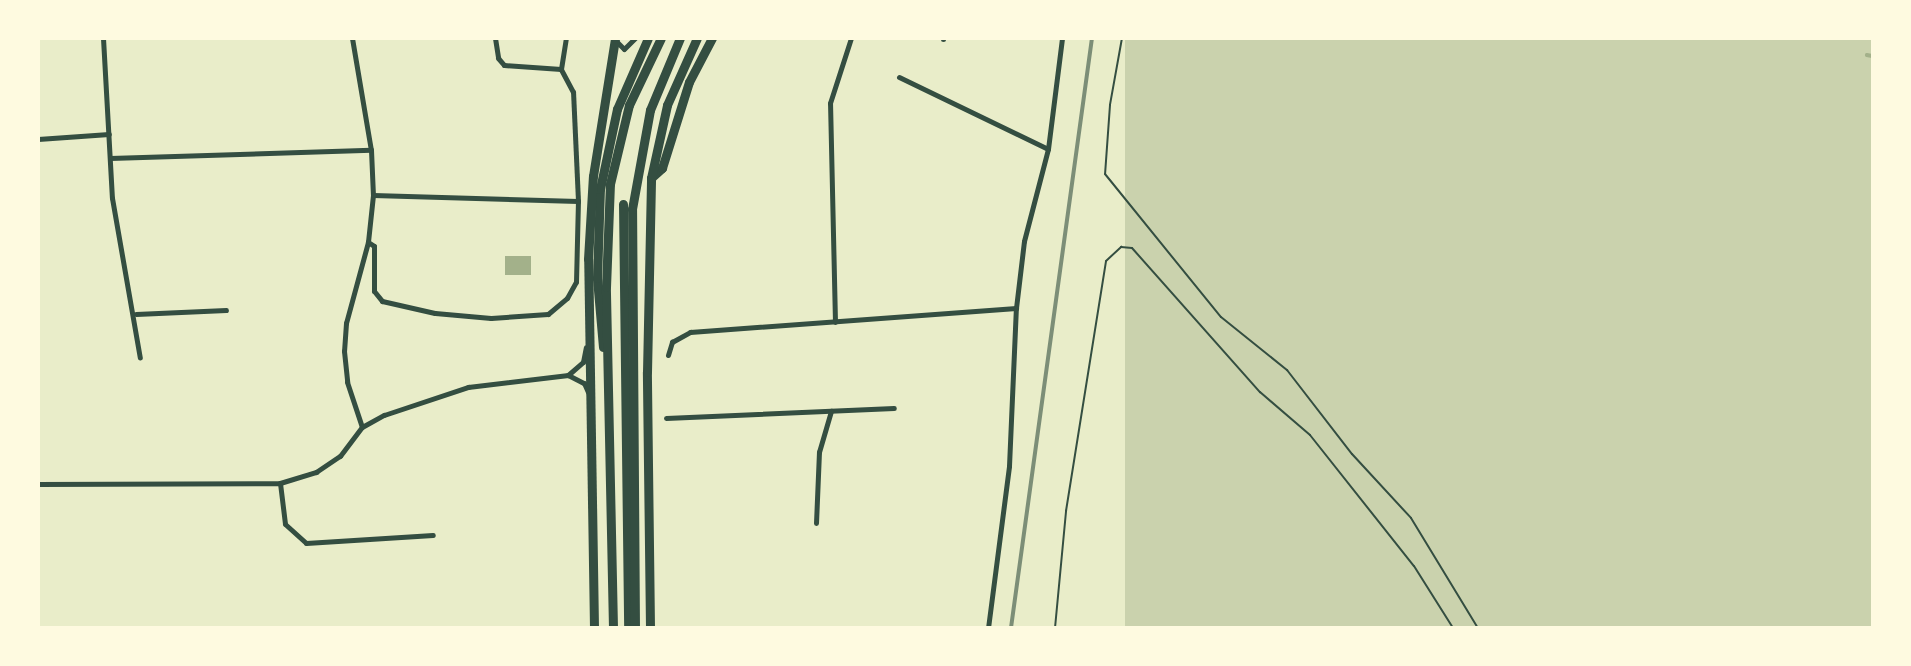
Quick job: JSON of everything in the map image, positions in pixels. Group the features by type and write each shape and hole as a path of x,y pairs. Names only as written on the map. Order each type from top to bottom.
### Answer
{"highway":[{"path":"594,628 589,331 591,194 615,38"},
{"path":"609,429 597,278 600,189 617,110 648,38"},
{"path":"613,628 606,287 610,184 629,105 661,38"},
{"path":"635,628 632,209 650,110 680,38"},
{"path":"650,628 647,372 651,177 667,105 696,38"},
{"path":"651,177 662,168 689,82 712,38"},
{"path":"623,204 628,628"}],"street":[{"path":"103,38 112,198 136,314 140,359"},
{"path":"352,38 371,150 373,195 368,242 345,323 346,382 362,428"},
{"path":"495,38 498,58 504,65 561,69"},
{"path":"368,242 374,246 374,291 382,301 435,313 532,317 559,307 576,282 578,201 573,92 561,69 566,38"},
{"path":"615,38 624,49 635,38"},
{"path":"835,322 830,103 851,38"},
{"path":"988,628 1009,466 1016,308 1024,241 1048,149 1062,38"},
{"path":"898,77 1048,149"},
{"path":"38,139 109,134"},
{"path":"110,158 371,150"},
{"path":"373,195 578,201"},
{"path":"668,355 672,342 690,332 1016,308"},
{"path":"136,314 226,310"},
{"path":"568,375 583,362 589,331"},
{"path":"38,484 280,484 316,472 340,456 362,428 420,400 468,387 568,375 584,383 590,397"},
{"path":"666,418 894,408"},
{"path":"816,523 819,452 831,411"},
{"path":"280,484 285,524 306,543 433,535"}],"path":[{"path":"1122,38 1110,105 1105,174 1221,317 1287,370 1352,454 1411,517 1478,628"},
{"path":"1055,628 1066,511 1106,261 1121,247 1132,248 1260,392 1310,435 1414,566 1453,628"}],"shaded area":[{"path":"1125,39 1872,39 1872,628 1125,628"},
{"path":"505,256 531,256 531,275 505,275"}],"waterway":[{"path":"1867,55 1872,56"}],"railway":[{"path":"1011,628 1092,38"}]}
